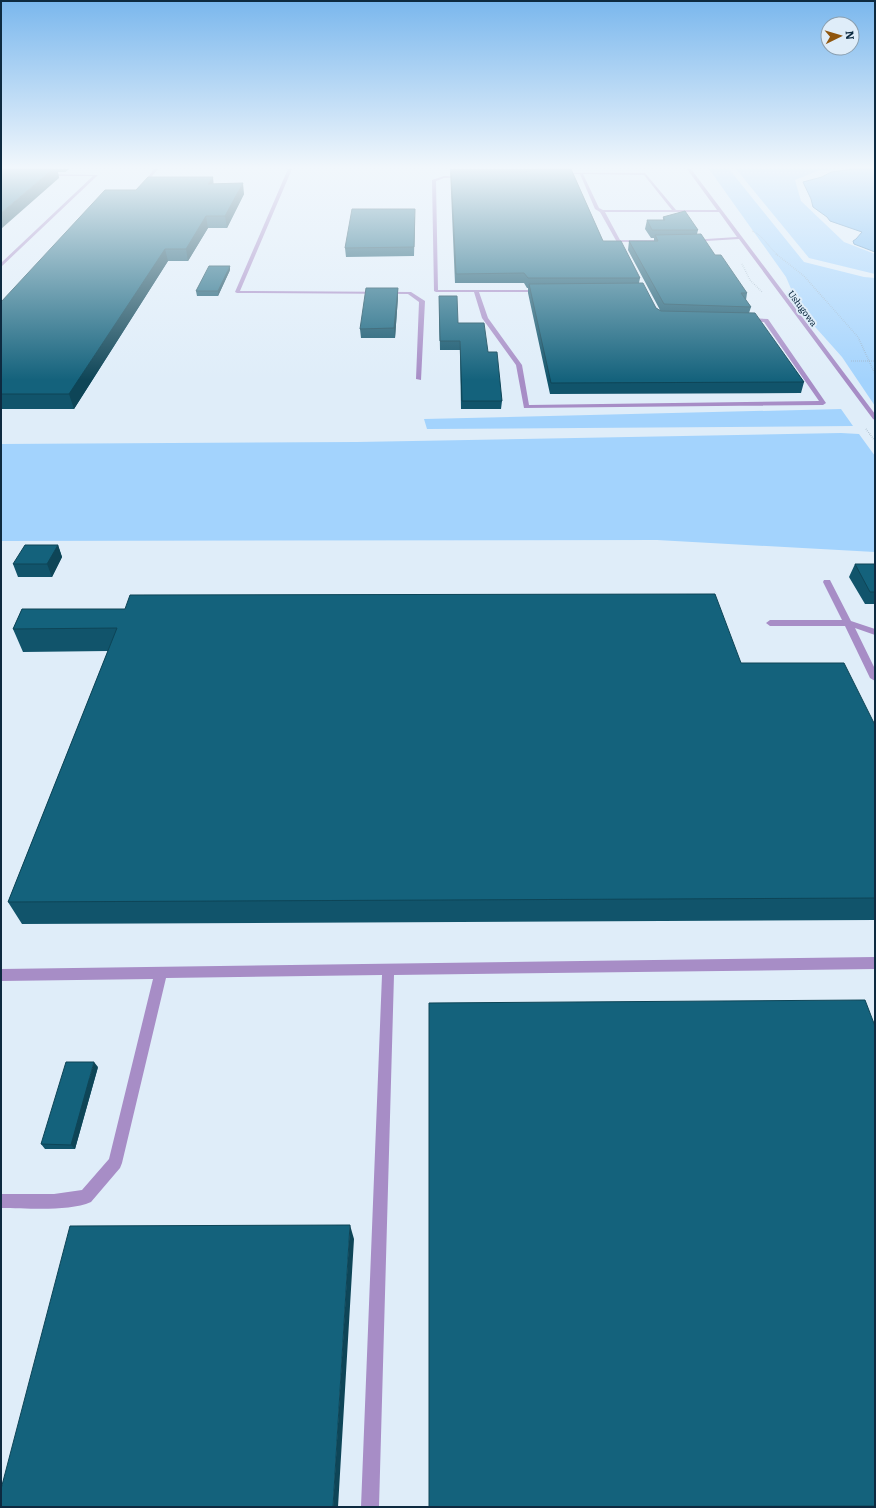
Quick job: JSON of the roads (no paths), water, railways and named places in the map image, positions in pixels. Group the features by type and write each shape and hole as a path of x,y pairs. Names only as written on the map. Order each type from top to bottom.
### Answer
{"street":[{"path":"1,266 29,239"},
{"path":"260,239 237,292 409,293 413,294 422,301 420,379"},
{"path":"435,239 436,291 545,291"},
{"path":"687,241 715,239"},
{"name":"Usługowa","path":"740,239 875,418"},
{"path":"626,257 619,241 672,241"},
{"path":"476,291 485,318 519,365 526,407 822,403 766,320 744,319"},
{"path":"827,582 875,678"},
{"path":"770,622 848,623 875,632"},
{"path":"1,975 875,963"},
{"path":"370,1507 388,970"},
{"path":"1,1201 54,1201 86,1197 115,1162 161,973"}]}
